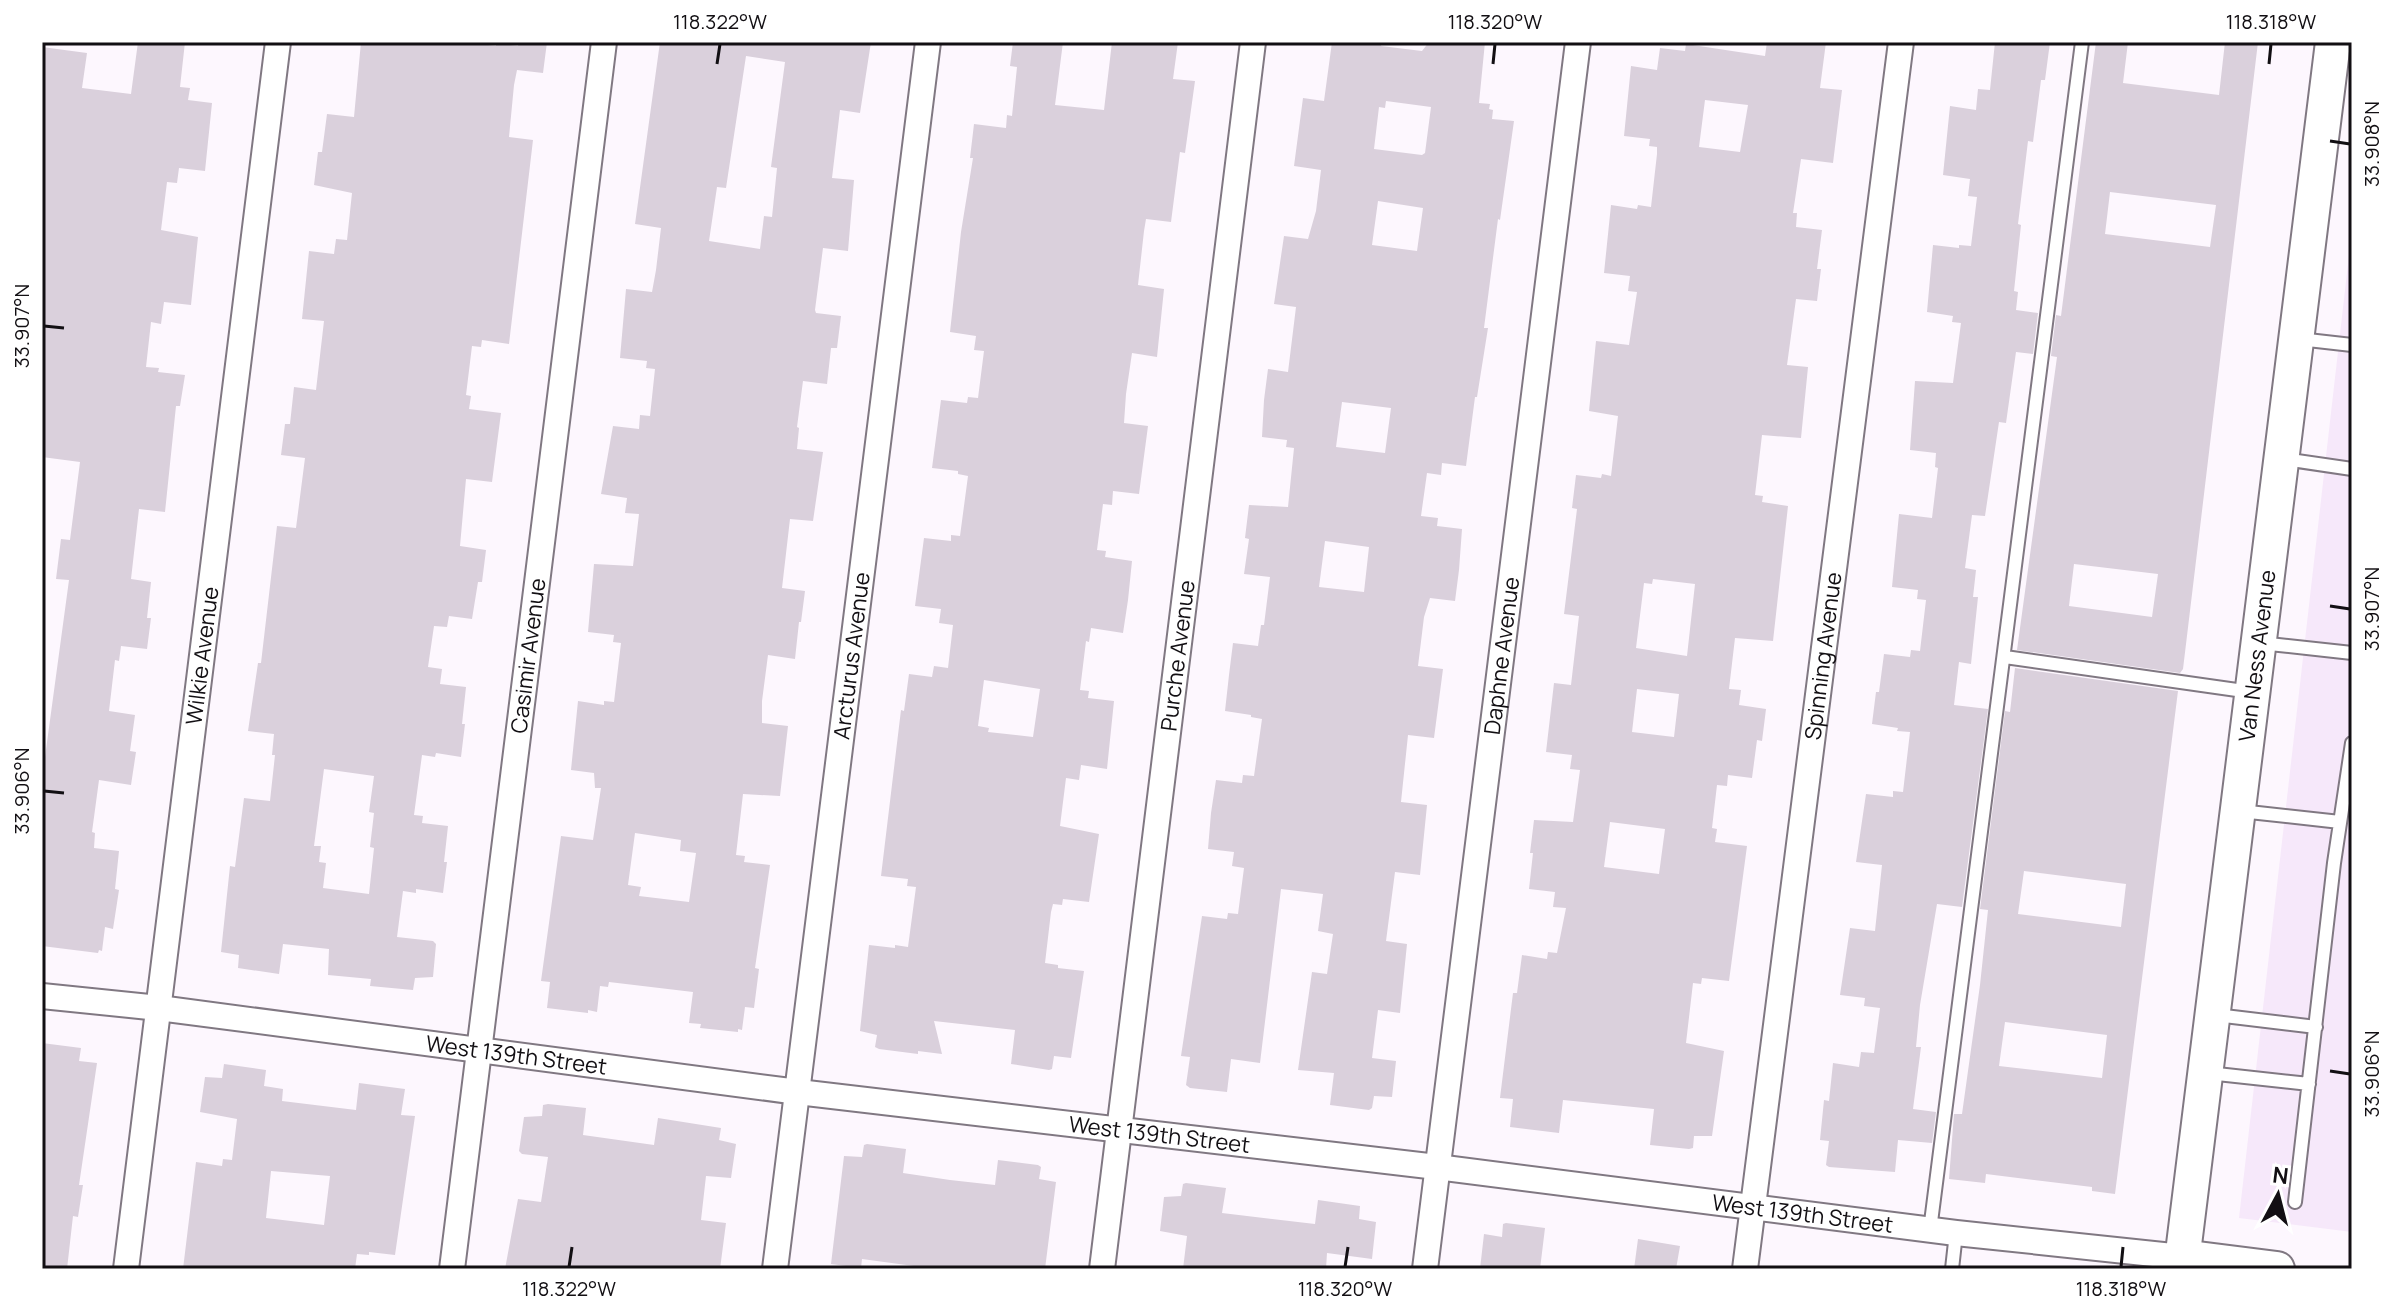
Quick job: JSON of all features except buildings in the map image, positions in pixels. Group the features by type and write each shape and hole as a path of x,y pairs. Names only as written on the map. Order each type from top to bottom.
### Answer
{"main road":[{"name":"Van Ness Avenue","path":"2182,1263 2333,42"},
{"name":"West 139th Street","path":"2182,1263 2277,1269"}],"street":[{"name":"Wilkie Avenue","path":"126,1269 278,42"},
{"name":"Casimir Avenue","path":"452,1269 604,42"},
{"name":"Arcturus Avenue","path":"775,1269 928,42"},
{"name":"Purche Avenue","path":"1102,1269 1253,42"},
{"name":"Daphne Avenue","path":"1425,1269 1578,42"},
{"name":"Spinning Avenue","path":"1745,1269 1901,42"},
{"name":"West 139th Street","path":"42,996 159,1008 798,1092 1753,1206 2182,1263"}],"lane":[{"path":"1930,1230 2082,42"},
{"path":"2296,339 2352,345"},
{"path":"2281,459 2352,469"},
{"path":"2258,643 2352,653"},
{"path":"2005,657 2252,692"},
{"path":"2295,1202 2352,743"},
{"path":"2238,811 2340,822"},
{"path":"2212,1014 2316,1027"},
{"path":"2205,1073 2309,1084"},
{"path":"1952,1269 1956,1233"}],"shaded area":[{"path":"2352,229 2352,1232 2239,1218"}]}
